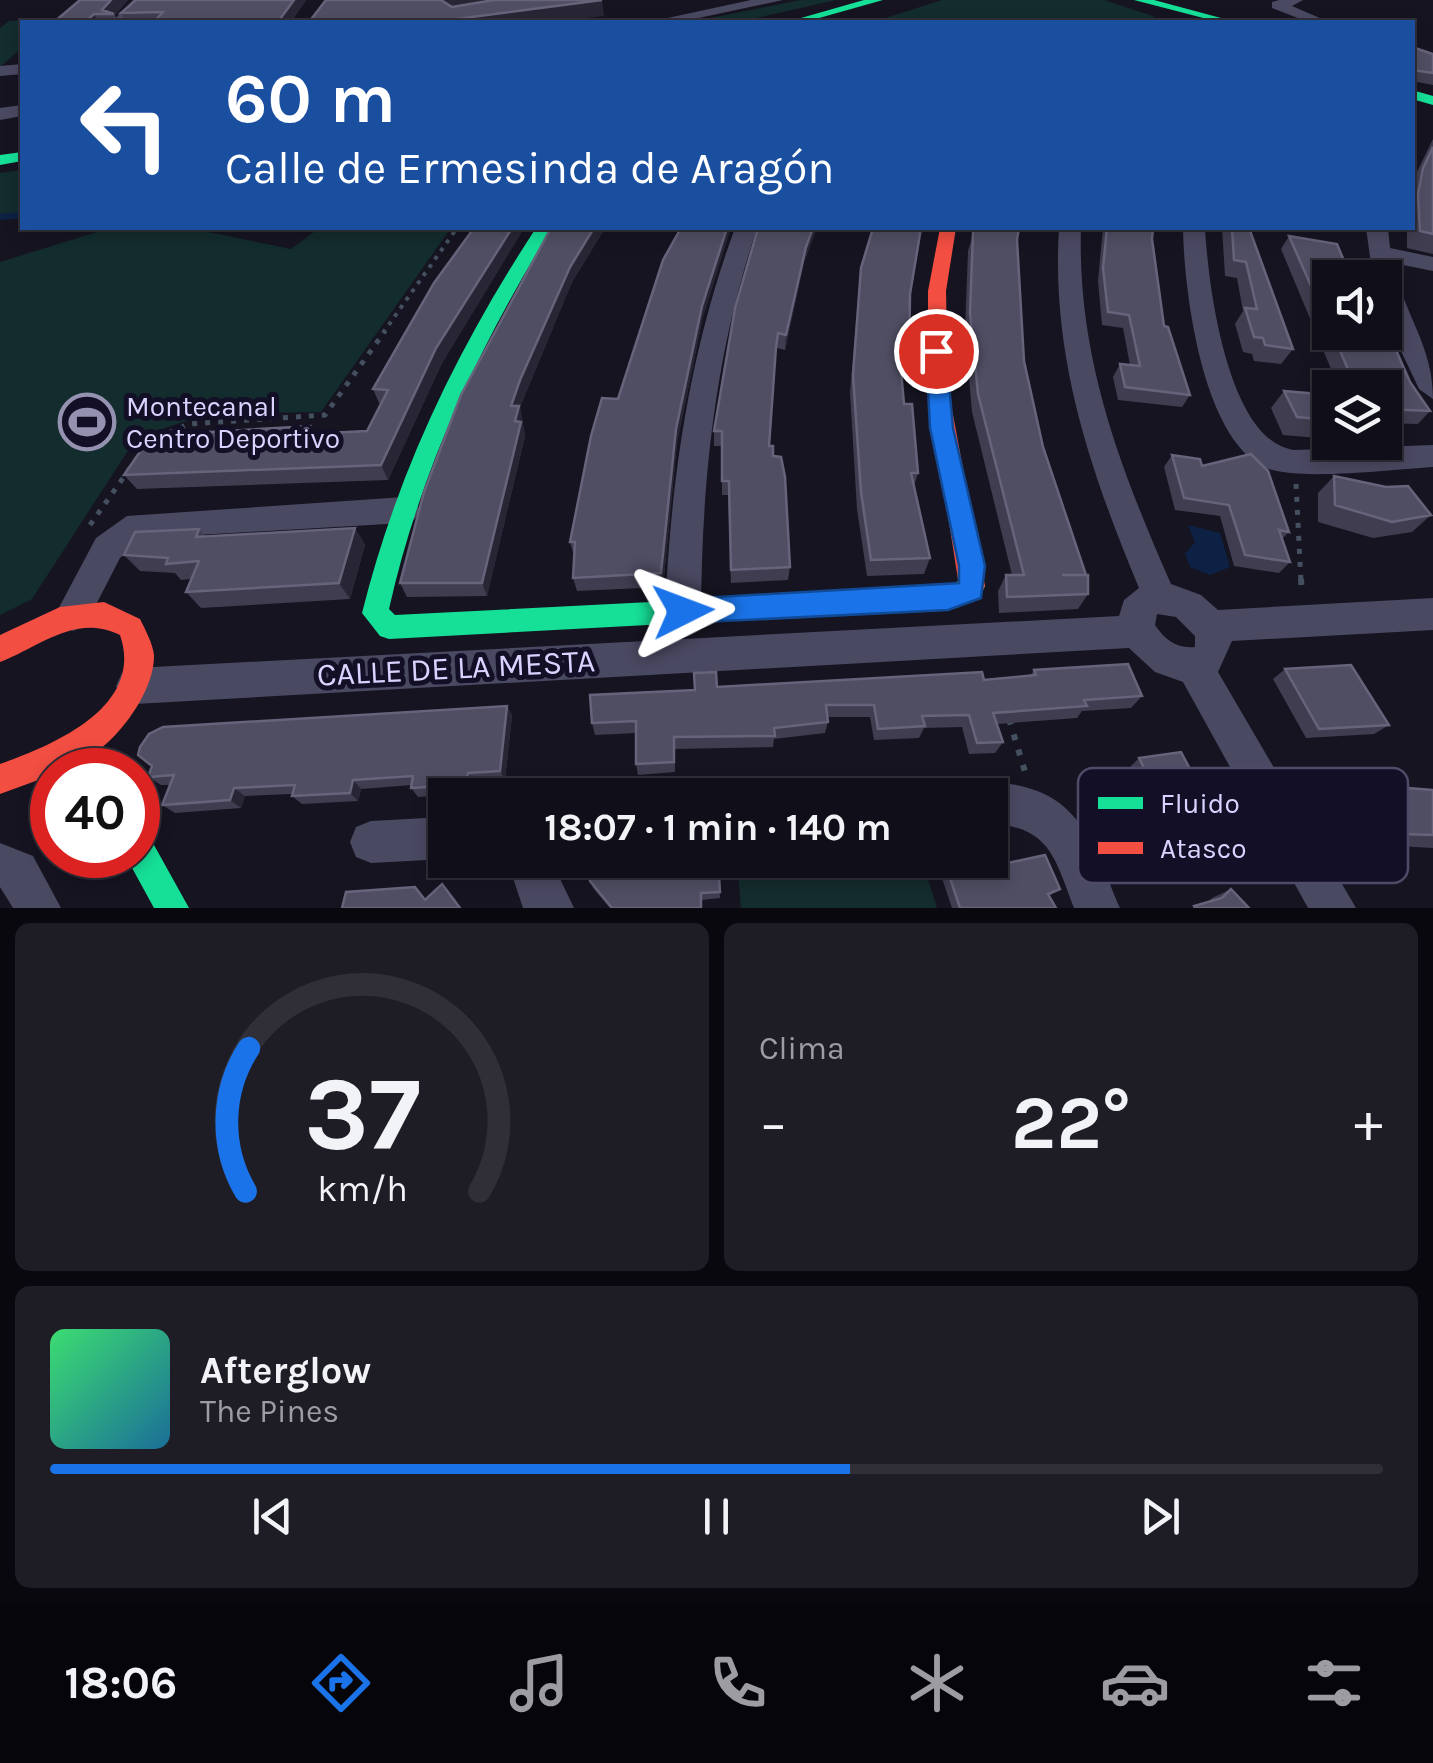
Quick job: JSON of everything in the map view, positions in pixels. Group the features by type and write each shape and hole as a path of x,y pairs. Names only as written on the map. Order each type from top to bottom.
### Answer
{"street":[{"path":"121,20 142,0"},
{"path":"668,20 776,0"},
{"path":"801,20 877,0"},
{"path":"1140,0 1214,17"},
{"path":"1296,0 1277,5 1315,20"},
{"path":"841,20 901,3"},
{"path":"543,230 476,342 404,510 375,612 389,627 948,598 972,590 972,566 942,428 937,374 936,327 948,230"},
{"path":"683,611 688,470 702,370 745,230"},
{"path":"1070,230 1067,316 1075,362 1092,426 1160,598"},
{"path":"1194,230 1196,289 1208,337 1244,438 1274,459 1294,462 1433,456"},
{"path":"1378,240 1433,264"},
{"path":"1378,240 1402,332 1433,389"},
{"path":"73,615 108,548 138,524 404,510"},
{"path":"1193,665 1214,651 1210,626 1190,607 1160,598 1139,606 1134,616 1137,630 1164,658 1193,665 1252,768"},
{"path":"0,649 30,630 73,615 106,614 132,628 142,646 135,686 114,718 80,747 44,768 0,779"},
{"path":"1210,626 1433,614"},
{"name":"CALLE DE LA MESTA","path":"135,686 1137,630"},
{"path":"1008,805 1036,806 1063,832 1078,866"},
{"path":"372,842 428,839"},
{"path":"0,866 18,872 38,908"},
{"path":"155,878 172,908"},
{"path":"533,878 535,888 551,908"},
{"path":"1086,883 1097,908"},
{"path":"1319,883 1333,908"}],"path":[{"path":"82,539 126,468 153,439 189,424 325,415 456,230"},
{"path":"1294,462 1304,621"},
{"path":"1004,702 1036,806"}],"green space":[{"path":"800,0 836,0 748,20 701,20"},
{"path":"942,0 1104,0 1156,17 1137,20 879,20"},
{"path":"9,21 20,21 20,50 0,67 0,28"},
{"path":"20,170 20,215 0,217 0,173"},
{"name":"Montecanal Centro Deportivo","path":"104,230 199,230 291,249 316,230 450,230 321,412 221,415 173,425 151,435 129,449 32,599 0,615 0,262"},
{"path":"738,878 928,878 937,908 741,908"}],"water":[{"path":"1188,525 1220,533 1230,567 1210,575 1190,567 1185,554 1195,542"}],"building":[{"path":"80,0 111,0 102,10 114,14 94,14 87,20 56,20"},
{"path":"136,0 294,0 280,19 156,20 163,12 121,13"},
{"path":"326,0 441,0 452,7 494,0 602,0 449,20 311,20"},
{"path":"1415,48 1433,54 1433,73 1415,70"},
{"path":"1433,147 1433,234 1420,231 1418,194 1423,168"},
{"path":"473,230 511,230 436,348 381,465 124,475 146,443 159,435 310,426 307,434 367,431 388,390 373,389 434,283"},
{"path":"550,230 593,230 570,267 511,406 519,406 515,421 521,422 482,583 400,583 424,492 461,395"},
{"path":"680,230 726,230 702,306 676,429 661,573 573,578 575,542 570,542 591,436 602,398 618,399 663,260"},
{"path":"757,230 812,230 786,335 778,333 769,446 773,446 773,456 781,457 785,477 790,567 731,570 729,481 722,481 722,431 714,431 735,308"},
{"path":"872,230 921,230 910,294 909,360 900,359 904,404 912,404 918,473 911,473 930,558 871,560 861,492 853,375 861,268"},
{"path":"1019,230 1024,361 1043,447 1088,575 1088,594 1007,597 1006,575 1024,575 978,394 970,313 973,233"},
{"path":"1107,230 1153,230 1164,326 1168,327 1190,395 1125,387 1120,364 1140,366 1129,315 1108,312 1103,268"},
{"path":"1232,230 1250,230 1293,349 1265,345 1263,338 1254,337 1245,308 1257,309 1246,262 1234,260"},
{"path":"1289,236 1337,244 1344,260 1312,260 1312,288"},
{"path":"1340,350 1396,350 1410,382 1430,411 1402,410 1402,370 1348,370"},
{"path":"1284,391 1312,393 1312,418 1297,417"},
{"path":"1251,454 1268,471 1289,532 1279,530 1290,562 1245,555 1229,505 1184,498 1172,455 1200,459 1202,466"},
{"path":"1334,476 1386,487 1408,486 1431,515 1392,522 1335,505"},
{"path":"355,528 339,583 186,592 199,561 166,564 168,558 124,555 135,532 199,529 196,537"},
{"path":"1128,664 1142,696 1084,700 1087,706 993,713 1003,742 977,743 969,715 922,716 925,726 878,729 874,705 826,705 828,722 774,728 775,736 674,737 674,762 636,764 636,721 592,723 590,695 695,690 694,673 716,672 717,687 982,672 984,680 1036,675 1034,670"},
{"path":"1351,665 1389,725 1319,729 1285,669"},
{"path":"507,706 500,771 468,773 467,778 428,778 428,787 411,788 413,776 353,780 350,793 292,796 295,785 234,788 230,800 162,805 174,775 160,776 160,748 140,748 149,734 163,727"},
{"path":"1181,752 1189,768 1144,768 1139,758"},
{"path":"1408,788 1433,790 1433,835 1408,834"},
{"path":"1045,855 1060,889 1048,894 1056,908 960,908 950,878 1008,878 1008,863"},
{"path":"590,878 719,878 720,892 701,893 701,908 612,908"},
{"path":"442,884 460,908 342,908 346,892 415,887 425,900"},
{"path":"1231,889 1249,908 1194,906 1222,898"}],"waterway":[{"path":"0,217 20,215"}],"traffic: fast":[{"path":"801,20 877,0"},
{"path":"1140,0 1215,18"},
{"path":"1415,95 1433,101"},
{"path":"0,160 20,157"},
{"path":"543,230 464,365 420,461 402,511 375,613 389,627 947,598 972,586"},
{"path":"155,878 172,908"}],"traffic: jam":[{"path":"948,230 937,291 938,388 972,586"},
{"path":"0,649 60,619 104,614 130,627 140,654 133,688 107,724 63,757 0,779"}],"place":[{"name":"Montecanal Centro Deportivo","path":"87,422"}],"route":[{"path":"683,611 948,598 972,590 972,566 952,489 942,428 936,351"}]}
